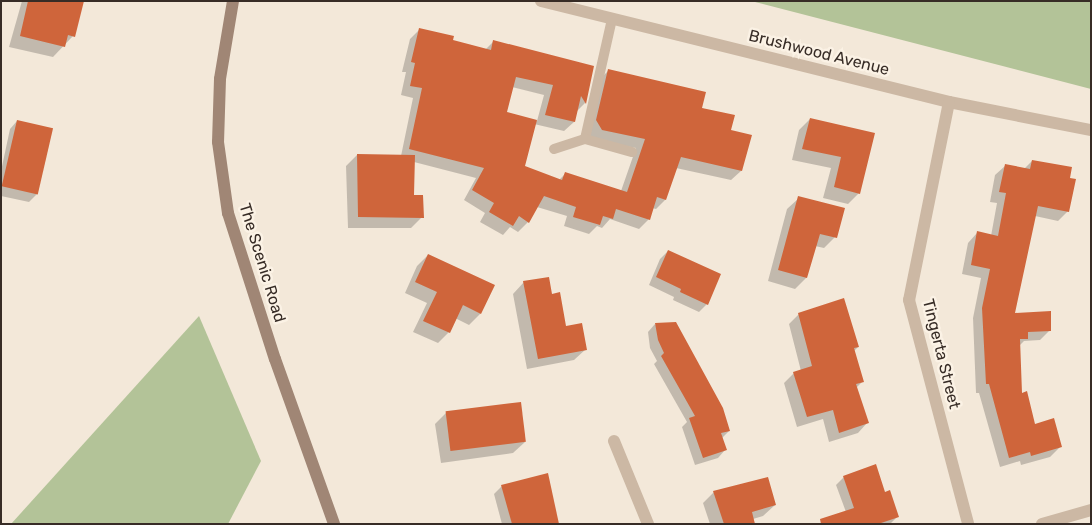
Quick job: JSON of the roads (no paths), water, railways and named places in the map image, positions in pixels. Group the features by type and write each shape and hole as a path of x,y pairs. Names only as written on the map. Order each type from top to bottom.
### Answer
{"main road":[{"name":"The Scenic Road","path":"233,1 220,78 218,142 228,213 275,359 334,524"}],"street":[{"name":"Brushwood Avenue","path":"542,1 949,102 1091,130"},
{"name":"Tingerta Street","path":"949,102 909,300 968,524"},
{"path":"614,441 648,524"},
{"path":"1042,524 1067,520 1091,510"}],"lane":[{"path":"585,139 612,19"},
{"path":"554,149 585,139 632,152"}]}
